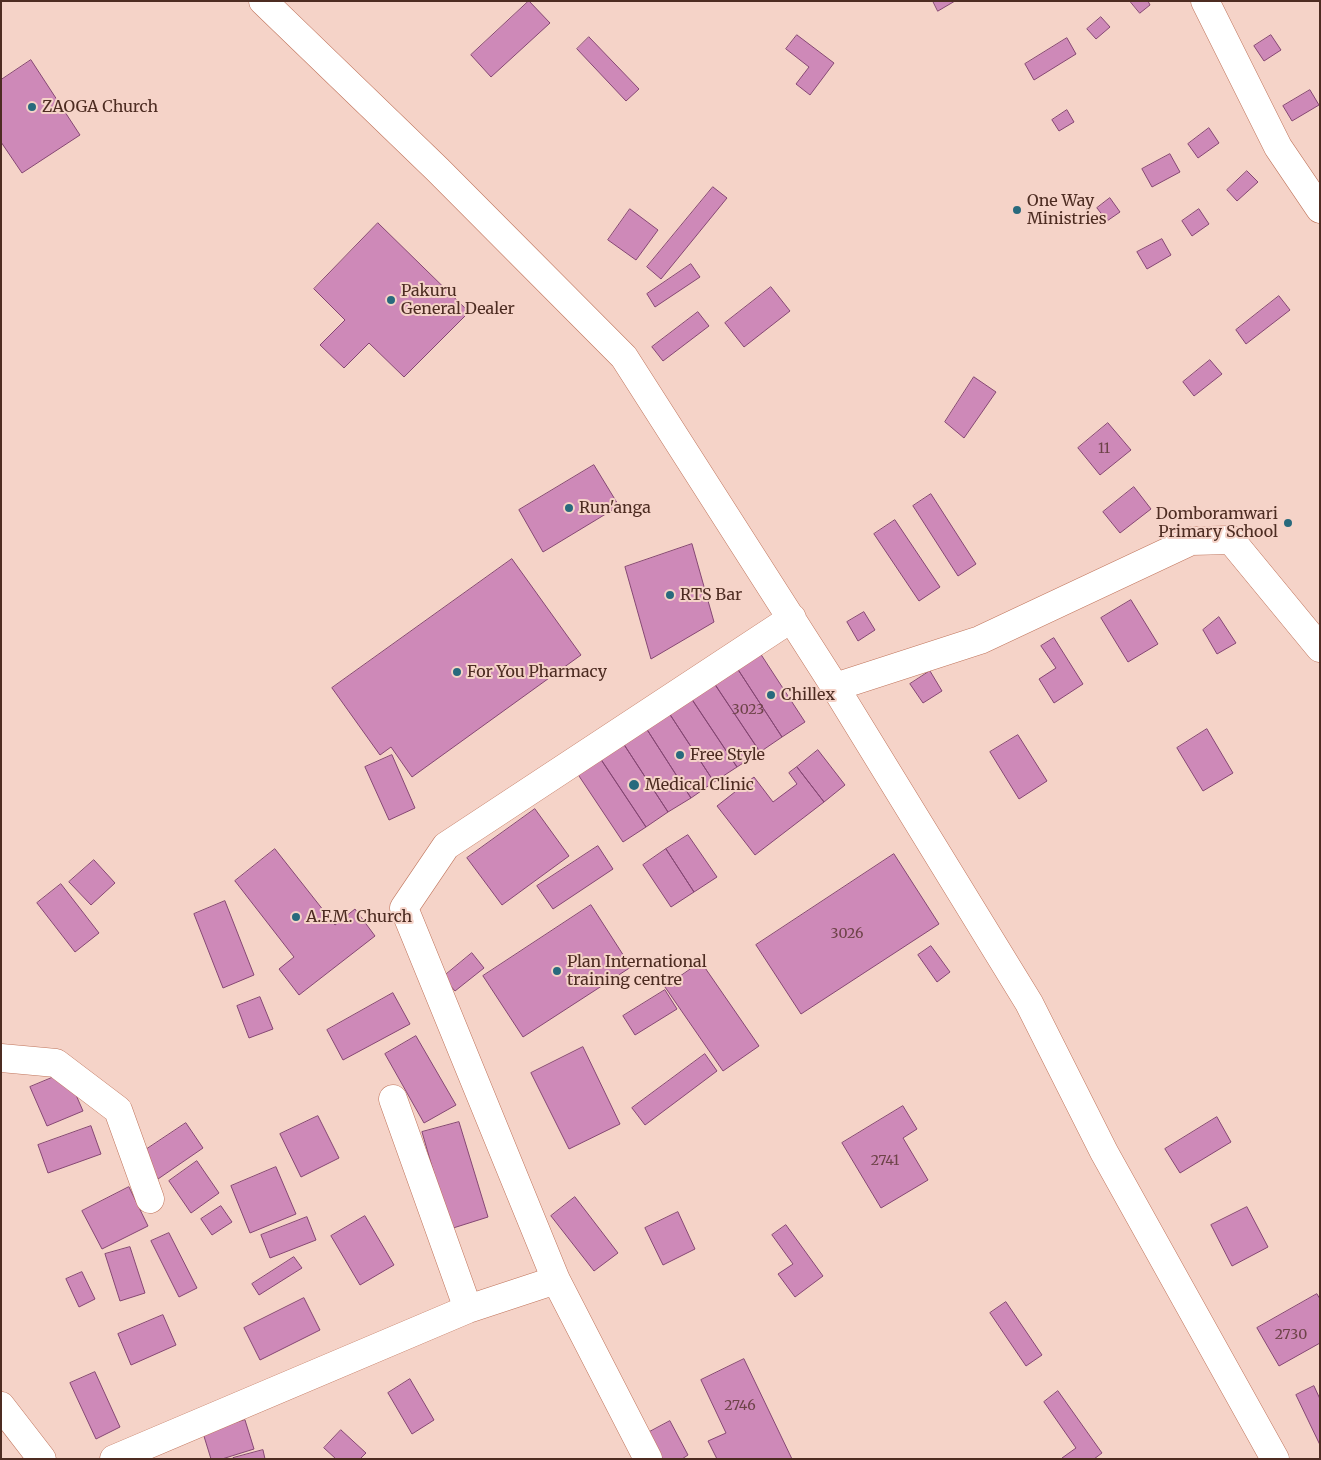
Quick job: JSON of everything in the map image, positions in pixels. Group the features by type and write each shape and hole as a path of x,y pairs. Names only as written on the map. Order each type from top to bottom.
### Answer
{"street":[{"path":"263,1 445,177 624,357 792,618 1029,1003 1104,1152 1275,1459"},
{"path":"1205,1 1278,147 1320,209"},
{"path":"835,687 980,640 1191,541 1231,540 1320,648"},
{"path":"648,1459 556,1280 404,908 446,846 792,618"},
{"path":"1,1058 56,1063 118,1110 150,1199"},
{"path":"393,1099 468,1309"},
{"path":"114,1459 468,1309 556,1280"},
{"path":"1,1406 42,1459"}],"building":[{"path":"529,1 550,23 491,77 471,55"},
{"path":"933,1 955,1 938,11"},
{"path":"1130,1 1148,1 1150,5 1140,13"},
{"path":"1101,17 1110,27 1096,39 1087,29"},
{"path":"797,35 834,63 810,95 796,84 809,67 786,49"},
{"path":"1271,35 1281,50 1264,61 1254,46"},
{"path":"589,37 639,89 626,101 577,49"},
{"path":"1067,38 1076,54 1034,80 1025,64"},
{"name":"ZAOGA Church","path":"31,60 80,135 22,173 1,142 1,80"},
{"path":"1310,90 1319,105 1292,121 1283,106"},
{"path":"1067,110 1074,122 1059,131 1052,120"},
{"path":"1209,128 1219,143 1198,158 1188,144"},
{"path":"1170,154 1180,172 1152,187 1142,169"},
{"path":"1247,171 1258,182 1237,201 1227,190"},
{"path":"713,187 727,198 661,279 647,267"},
{"path":"1110,198 1120,212 1107,221 1097,208"},
{"path":"630,209 658,230 636,260 608,240"},
{"path":"1199,209 1209,224 1192,236 1182,221"},
{"name":"Pakuru General Dealer","path":"378,223 469,312 404,377 369,343 344,368 320,345 345,320 314,289"},
{"path":"1162,239 1171,255 1147,269 1137,252"},
{"path":"691,264 700,277 655,307 647,294"},
{"path":"771,287 790,311 744,347 725,323"},
{"path":"1279,296 1290,310 1246,344 1236,330"},
{"path":"698,312 709,326 663,361 652,347"},
{"path":"1210,360 1222,374 1194,396 1183,382"},
{"path":"974,377 996,392 964,438 945,422"},
{"path":"1108,423 1131,450 1100,475 1078,448"},
{"name":"Run'anga","path":"594,465 619,506 543,552 519,510"},
{"path":"1134,487 1151,509 1120,533 1103,512"},
{"path":"931,494 976,564 958,576 913,506"},
{"path":"895,520 940,587 919,601 874,534"},
{"name":"RTS Bar","path":"692,544 714,622 651,659 625,567"},
{"name":"For You Pharmacy","path":"512,559 581,655 412,777 391,747 380,755 332,688"},
{"path":"1131,600 1158,644 1128,662 1101,618"},
{"path":"864,612 875,630 858,641 847,622"},
{"path":"1219,617 1236,643 1217,654 1203,630"},
{"path":"1054,638 1083,684 1054,703 1039,679 1056,668 1041,646"},
{"name":"Chillex","path":"760,653 805,722 782,737 737,668"},
{"path":"737,668 782,737 760,752 714,683"},
{"path":"930,671 942,691 923,703 910,684"},
{"path":"714,683 760,752 737,767 691,698"},
{"path":"691,698 737,767 714,782 669,713"},
{"name":"Free Style","path":"669,713 714,782 691,798 646,728"},
{"path":"646,728 691,798 668,812 623,743"},
{"path":"1207,729 1233,773 1203,791 1177,748"},
{"path":"1018,735 1047,781 1019,799 990,752"},
{"name":"Medical Clinic","path":"623,743 668,812 646,827 600,758"},
{"path":"818,750 845,785 824,802 797,767"},
{"path":"392,755 415,808 389,820 365,767"},
{"path":"600,758 646,827 623,842 577,773"},
{"path":"797,767 824,802 755,855 717,806 754,777 773,802 797,784 789,773"},
{"path":"535,809 569,856 502,905 467,858"},
{"path":"688,835 717,877 694,892 666,849"},
{"path":"598,846 613,869 553,909 537,886"},
{"name":"A.F.M. Church","path":"275,849 335,925 355,909 375,936 299,995 279,969 294,957 235,881"},
{"path":"666,849 694,892 671,907 643,865"},
{"path":"894,854 939,924 801,1014 756,945"},
{"path":"94,860 115,883 91,905 69,882"},
{"path":"61,884 99,933 75,952 37,903"},
{"path":"225,901 254,975 223,988 194,914"},
{"name":"Plan International training centre","path":"591,905 631,967 523,1037 483,976"},
{"path":"931,946 950,972 937,982 918,955"},
{"path":"472,953 484,968 455,991 443,977"},
{"path":"701,962 759,1046 723,1071 665,987"},
{"path":"665,990 677,1009 635,1035 623,1016"},
{"path":"393,993 410,1024 343,1060 327,1030"},
{"path":"260,997 273,1029 249,1038 237,1006"},
{"path":"416,1036 456,1105 424,1123 385,1054"},
{"path":"583,1047 620,1124 569,1149 531,1073"},
{"path":"705,1054 717,1071 645,1125 632,1108"},
{"path":"66,1072 83,1111 47,1126 30,1087"},
{"path":"903,1106 917,1129 903,1138 928,1180 881,1208 842,1143"},
{"path":"318,1116 339,1158 301,1177 280,1134"},
{"path":"1217,1117 1231,1142 1180,1173 1165,1149"},
{"path":"459,1122 488,1217 450,1229 422,1132"},
{"path":"186,1123 203,1148 158,1179 141,1153"},
{"path":"91,1126 101,1154 48,1173 38,1145"},
{"path":"197,1161 219,1193 191,1213 169,1181"},
{"path":"276,1167 296,1214 250,1233 231,1186"},
{"path":"129,1187 148,1226 102,1249 82,1211"},
{"path":"575,1197 618,1253 594,1271 551,1216"},
{"path":"221,1206 232,1222 212,1235 201,1219"},
{"path":"1247,1207 1268,1247 1232,1266 1211,1225"},
{"path":"678,1212 695,1249 663,1265 645,1228"},
{"path":"365,1216 394,1265 360,1285 331,1236"},
{"path":"307,1217 316,1240 270,1258 261,1235"},
{"path":"786,1225 823,1276 795,1297 778,1274 793,1264 772,1235"},
{"path":"169,1233 197,1288 179,1297 151,1241"},
{"path":"130,1247 145,1293 120,1301 105,1254"},
{"path":"294,1257 302,1268 259,1295 252,1284"},
{"path":"82,1272 95,1299 79,1307 66,1279"},
{"path":"1317,1294 1320,1299 1320,1343 1279,1366 1257,1328"},
{"path":"304,1298 320,1330 260,1360 244,1328"},
{"path":"1006,1302 1042,1355 1026,1366 990,1313"},
{"path":"163,1315 176,1345 131,1365 118,1334"},
{"path":"744,1359 792,1459 717,1459 708,1441 726,1433 701,1380"},
{"path":"95,1372 120,1427 96,1439 70,1383"},
{"path":"410,1379 434,1420 412,1434 388,1393"},
{"path":"1314,1386 1320,1399 1320,1445 1296,1395"},
{"path":"1058,1391 1102,1453 1094,1459 1062,1458 1076,1448 1044,1402"},
{"path":"245,1420 254,1449 222,1459 211,1459 203,1433"},
{"path":"670,1421 688,1455 682,1459 653,1459 642,1436"},
{"path":"341,1430 366,1453 360,1459 336,1459 324,1448"},
{"path":"263,1450 265,1459 233,1459 233,1458"}],"place":[{"name":"ZAOGA Church","path":"32,107"},
{"name":"One Way Ministries","path":"1017,210"},
{"name":"Pakuru General Dealer","path":"391,300"},
{"name":"Run'anga","path":"569,508"},
{"name":"Domboramwari Primary School","path":"1288,523"},
{"name":"RTS Bar","path":"670,595"},
{"name":"For You Pharmacy","path":"457,672"},
{"name":"Chillex","path":"771,695"},
{"name":"Free Style","path":"680,755"},
{"name":"Medical Clinic","path":"634,785"},
{"name":"A.F.M. Church","path":"296,917"},
{"name":"Plan International training centre","path":"557,971"}]}
